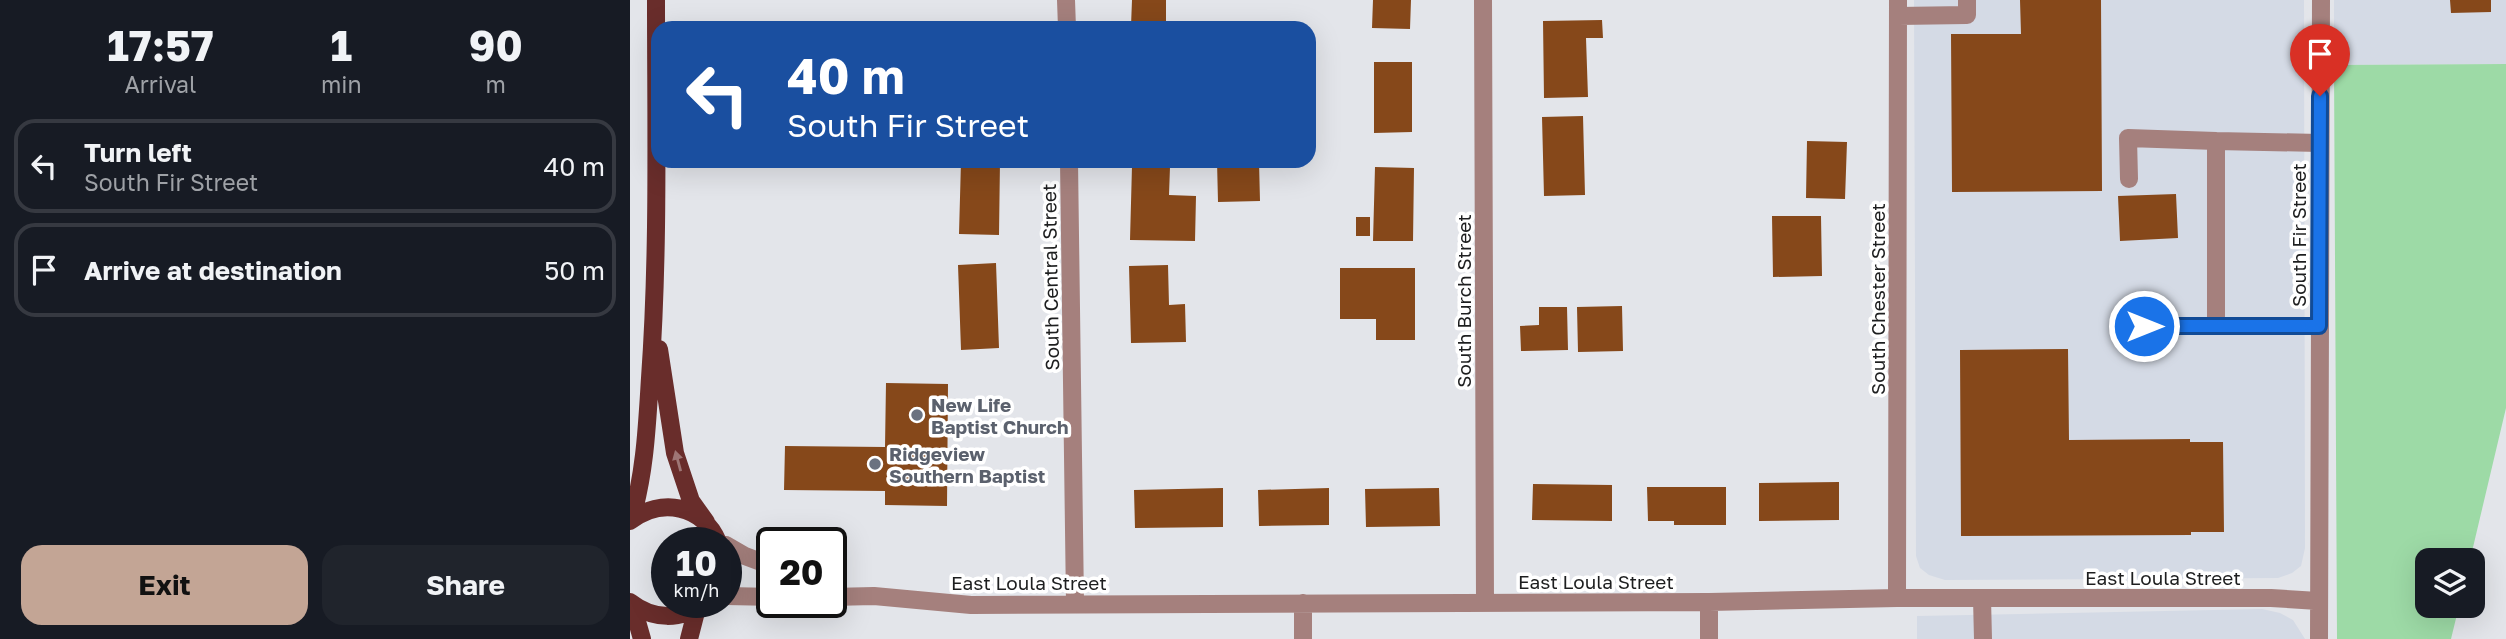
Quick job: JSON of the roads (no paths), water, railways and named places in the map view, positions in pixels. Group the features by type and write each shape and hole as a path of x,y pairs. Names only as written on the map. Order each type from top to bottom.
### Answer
{"main road":[{"path":"656,0 656,21"},
{"path":"630,521 640,492 655,317 655,168"},
{"path":"655,317 675,453 691,501 709,527"},
{"path":"630,521 649,510 669,506 689,511 705,522"},
{"path":"631,603 651,614"},
{"path":"631,603 642,639"},
{"path":"689,639 696,618"}],"street":[{"path":"1066,0 1067,21"},
{"name":"South Burch Street","path":"1483,0 1485,602"},
{"path":"1898,8 1967,15 1967,0"},
{"name":"South Fir Street","path":"2319,639 2321,0"},
{"name":"South Chester Street","path":"1897,598 1898,8"},
{"path":"2129,179 2128,138 2320,143"},
{"path":"2216,141 2216,326"},
{"name":"South Central Street","path":"1069,168 1075,603"},
{"path":"2144,326 2319,326"},
{"name":"East Loula Street","path":"847,588 874,596"},
{"name":"East Loula Street","path":"847,597 874,596 971,605 1709,602 1897,598 2272,598 2318,601"},
{"path":"1982,598 1983,639"},
{"path":"1709,602 1709,639"},
{"path":"1303,603 1303,639"}],"place":[{"name":"New Life Baptist Church","path":"917,415"},
{"name":"Ridgeview Southern Baptist","path":"875,464"}]}
